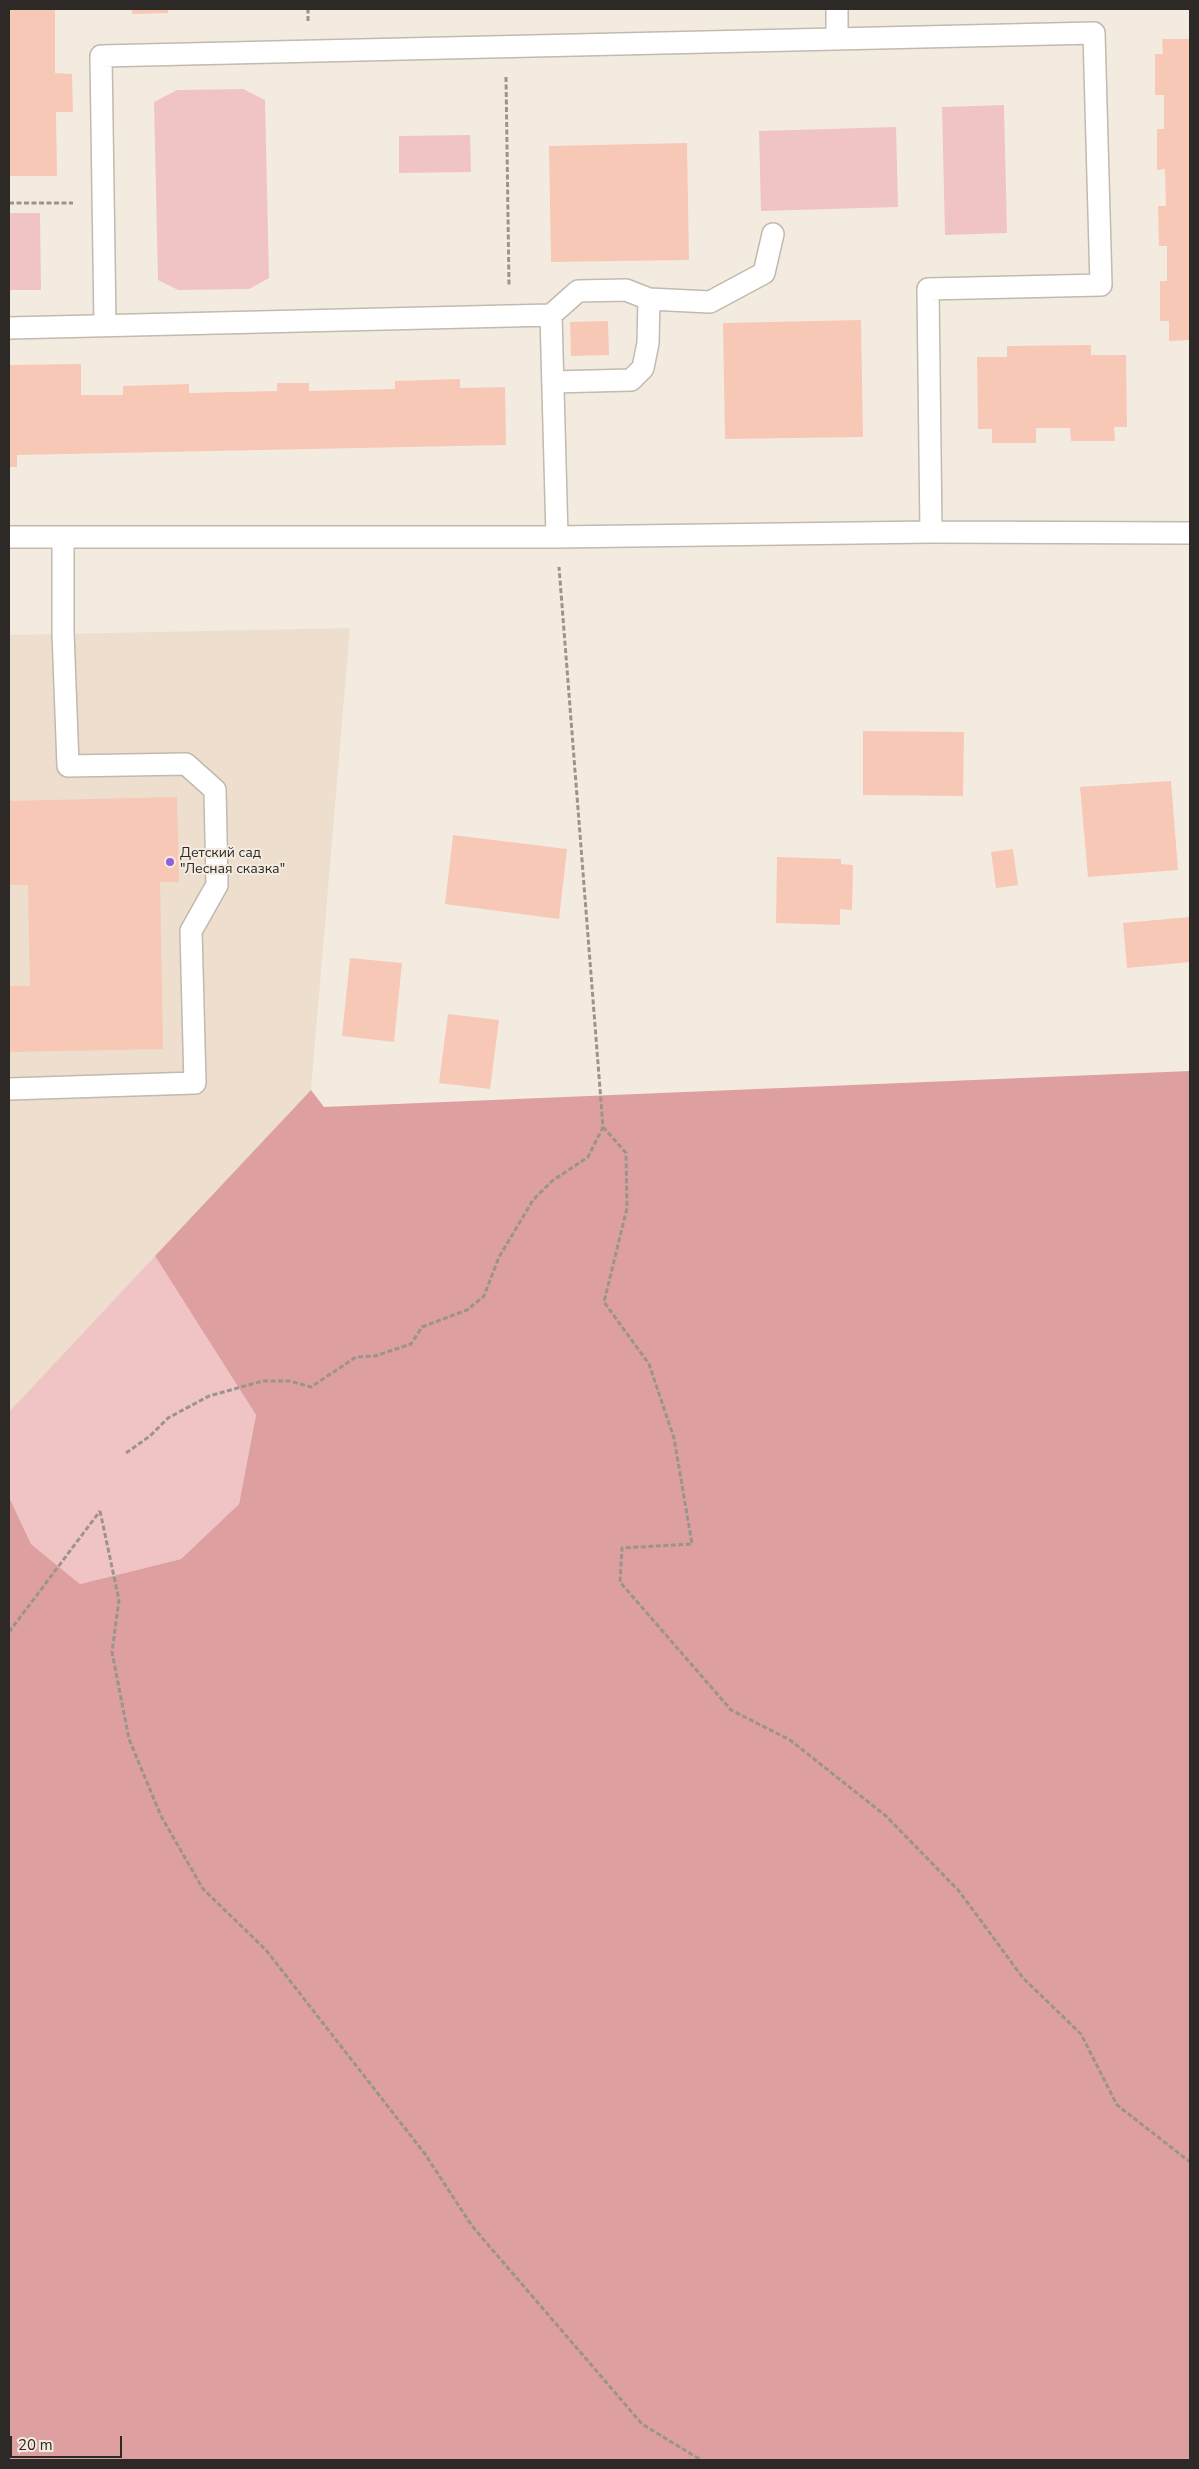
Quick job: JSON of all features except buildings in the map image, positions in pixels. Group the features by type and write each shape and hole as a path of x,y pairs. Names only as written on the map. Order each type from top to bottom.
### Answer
{"lane":[{"path":"837,9 837,39"},
{"path":"105,326 101,56 1094,33 1101,285 928,289 931,532"},
{"path":"9,328 552,314 578,291 626,290 649,299 710,302 764,273 773,234"},
{"path":"553,382 631,380 643,368 648,343 649,299"},
{"path":"552,314 557,537"},
{"path":"9,537 557,537 1186,529"},
{"path":"9,1089 195,1083 191,931 217,885 215,790 186,764 68,766 63,537"}],"path":[{"path":"506,47 510,316"},
{"path":"9,203 103,202"},
{"path":"126,1453 150,1436 168,1418 209,1396 263,1381 290,1381 311,1387 356,1357 375,1356 398,1350 412,1344 422,1327 467,1310 484,1296 499,1257 533,1200 552,1181 588,1157 603,1127 557,537"},
{"path":"603,1127 626,1153 627,1208 604,1302 649,1364 674,1438 692,1544 622,1548 620,1582 731,1710 790,1740 886,1816 959,1891 1023,1978 1081,2034 1117,2105 1190,2162"},
{"path":"9,1632 100,1511 119,1600 112,1652 129,1739 161,1816 203,1890 266,1950 425,2154 472,2226 642,2424 701,2460"}],"shaded area":[{"path":"243,89 265,100 269,278 249,289 178,290 158,280 154,102 177,90"},
{"path":"1004,105 1007,233 945,235 942,107"},
{"path":"896,127 898,207 761,211 759,131"},
{"path":"470,135 471,172 399,173 399,136"},
{"path":"9,213 40,213 41,290 9,290"},
{"name":"Детский сад \"Лесная сказка\"","path":"350,628 311,1090 9,1412 9,635"},
{"path":"1190,1071 1190,2460 9,2460 9,1497 31,1544 80,1584 181,1559 239,1504 256,1415 155,1256 311,1090 324,1107"},
{"path":"155,1256 256,1415 239,1504 181,1559 80,1584 31,1544 9,1497 9,1412"}],"place":[{"name":"Детский сад \"Лесная сказка\"","path":"170,862"}]}
